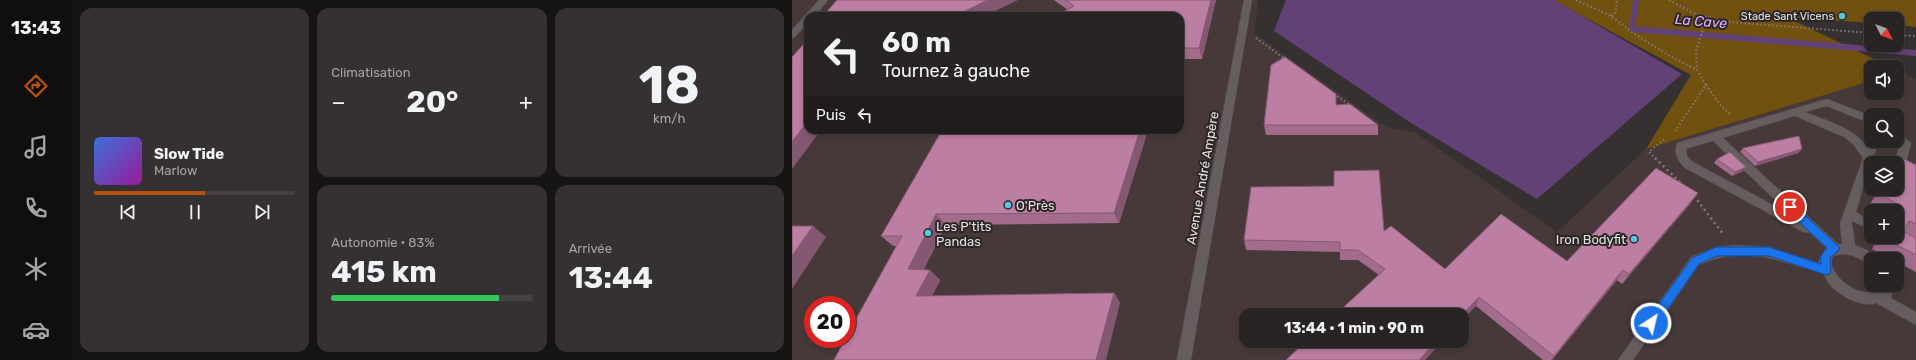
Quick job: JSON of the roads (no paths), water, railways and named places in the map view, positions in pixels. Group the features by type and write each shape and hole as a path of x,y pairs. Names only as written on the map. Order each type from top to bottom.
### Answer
{"street":[{"path":"813,12 824,0"},
{"name":"Avenue André Ampère","path":"1184,360 1248,0"},
{"path":"792,35 804,22"},
{"path":"1822,237 1688,165 1683,160 1680,153 1681,146 1827,102 1864,117"},
{"path":"1795,112 1848,134 1857,141 1867,156"},
{"path":"1715,137 1835,249"},
{"path":"1903,156 1906,143 1904,141"},
{"path":"1849,249 1846,223 1864,169"},
{"path":"1859,184 1864,184"},
{"path":"1849,214 1864,222"},
{"path":"1826,270 1825,257 1829,252 1835,249 1849,249 1864,256"},
{"path":"1625,360 1695,261 1716,252 1735,250 1769,252 1826,270 1839,286 1849,293 1860,297 1880,298 1916,319"},
{"path":"1880,298 1887,292"}],"waterway":[{"name":"La Cave","path":"1636,0 1632,29 1916,53"}],"place":[{"name":"Stade Sant Vicens","path":"1842,16"},
{"name":"O'Près","path":"1008,205"},
{"name":"Les P'tits Pandas","path":"928,233"},
{"name":"Iron Bodyfit","path":"1634,239"}]}
